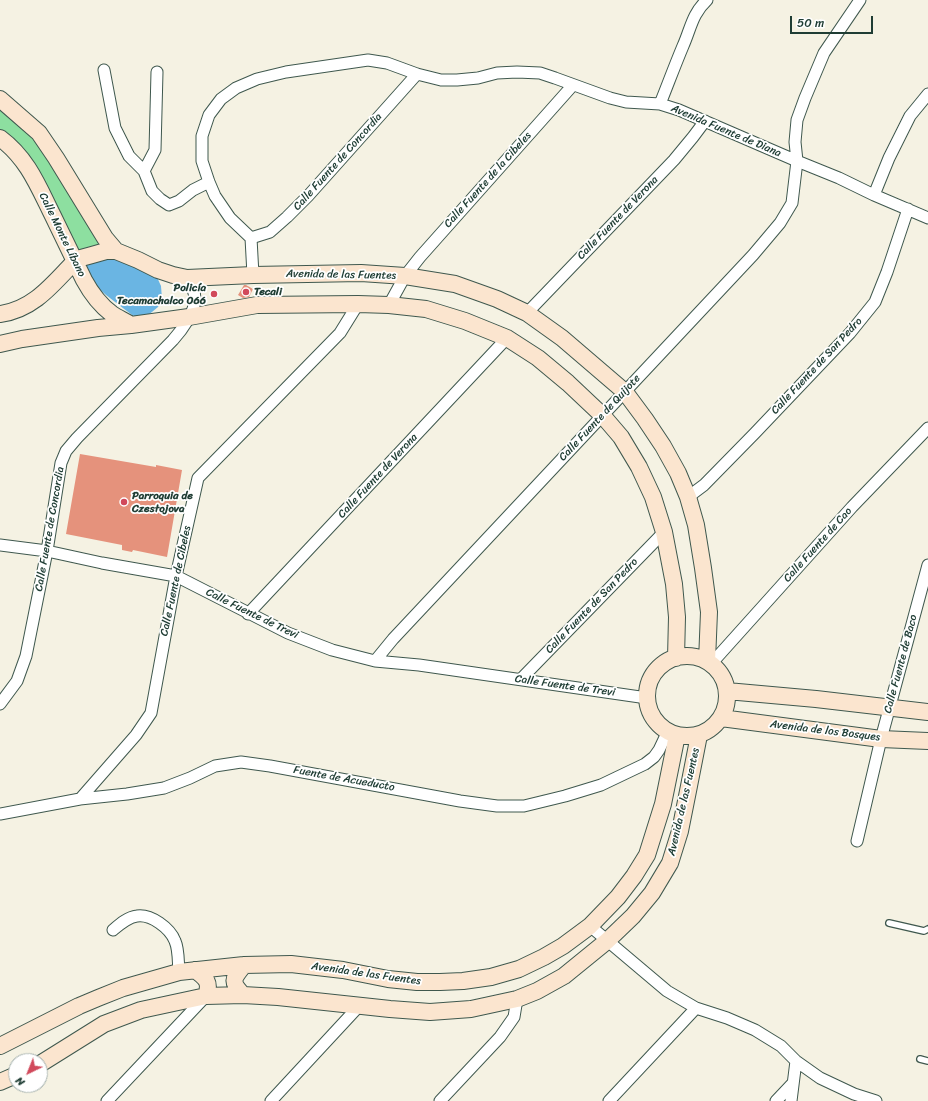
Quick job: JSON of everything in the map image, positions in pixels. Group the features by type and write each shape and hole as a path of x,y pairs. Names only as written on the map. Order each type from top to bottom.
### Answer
{"main road":[{"path":"0,99 39,133 105,238 116,251"},
{"name":"Calle Monte Líbano","path":"0,138 20,156 31,173 90,291 112,314 131,325"},
{"name":"Avenida de las Fuentes","path":"0,314 8,313 33,302 45,292 75,261 92,254 106,251 116,251 173,276 187,278 361,273 405,276 455,284 498,299 527,313 562,338 625,392 645,418 678,473 688,497 696,525 704,568 708,604 709,663"},
{"path":"0,344 22,339 91,329 189,317 257,305 358,304 389,305 426,309 465,320 507,338 538,358 568,382 603,416 621,437 639,467 653,497 664,532 674,584 677,617 676,658"},
{"path":"686,656 697,657 709,663 719,672 727,691 727,704 721,718 712,728 699,735 688,736 673,733 660,725 649,708 647,698 648,687 652,677 658,669 666,662 686,656"},
{"path":"727,691 928,712"},
{"name":"Avenida de los Bosques","path":"721,718 881,739 928,741"},
{"name":"Avenida de las Fuentes","path":"0,1046 98,998 130,986 179,972 244,965 291,964 343,970 388,979 417,982 440,982 464,981 491,977 519,969 563,946 590,926 618,897 634,876 646,855 663,804 673,733"},
{"name":"Avenida de las Fuentes","path":"48,1059 104,1024 141,1010 206,996 243,995 278,997 430,1012 471,1009 517,999 537,992 564,976 607,941 633,916 652,893 670,863 680,831 699,735"},
{"path":"243,995 237,989 234,979 244,965"},
{"path":"195,970 203,976 209,986 206,996"}],"street":[{"path":"660,104 694,16 707,0"},
{"name":"Calle Fuente de Quijote","path":"375,661 398,633 603,416 753,255 780,223 792,203 797,161 795,142 797,120 824,53 860,0"},
{"name":"Avenida Fuente de Diana","path":"251,238 230,218 215,196 209,182 202,161 202,136 209,115 221,99 236,88 257,78 286,72 368,60 441,80 478,78 497,73 540,73 610,98 626,102 660,104 705,121 928,218"},
{"path":"104,70 116,128 130,156 144,172 152,191 160,199 169,204 179,201 193,190 209,182"},
{"path":"144,172 155,150 157,72"},
{"name":"Calle Fuente de Concordia","path":"251,238 270,232 287,217 308,196 417,74"},
{"name":"Calle Fuente de la Cibeles","path":"389,305 405,276 420,257 573,85"},
{"path":"874,195 889,158 910,116 928,94"},
{"name":"Calle Fuente de Verona","path":"527,313 674,160 705,121"},
{"name":"Calle Fuente de San Pedro","path":"688,497 704,485 755,433 850,332 875,302 908,210"},
{"path":"251,238 253,275"},
{"name":"Calle Fuente de Concordia","path":"0,704 17,681 26,656 47,550 61,463 66,451 180,331 194,308 196,298 193,288 187,278"},
{"name":"Calle Fuente de Cibeles","path":"80,799 136,735 151,713 176,576 198,478 340,334 358,304"},
{"name":"Calle Fuente de Verona","path":"248,614 507,338"},
{"name":"Calle Fuente de Cao","path":"709,663 847,512 928,428"},
{"name":"Calle Fuente de San Pedro","path":"521,680 664,532"},
{"name":"Calle Fuente de Trevi","path":"0,544 47,550 102,563 176,576 288,634 332,650 375,661 419,665 647,698"},
{"name":"Calle Fuente de Baco","path":"857,842 881,739 928,565"},
{"name":"Fuente de Acueducto","path":"0,814 80,799 164,788 215,766 241,762 460,801 497,806 524,806 601,785 645,764 654,757 673,733"},
{"path":"113,930 130,918 138,916 146,916 161,924 175,941 179,972"},
{"path":"590,926 667,990 696,1008 727,1018 755,1030 781,1046 796,1061 820,1078 854,1094 876,1101"},
{"path":"107,1101 206,996"},
{"path":"440,1101 500,1037 514,1017 517,999"},
{"path":"271,1101 360,1005"},
{"path":"609,1101 696,1008"},
{"path":"791,1101 796,1061"},
{"path":"776,1101 793,1083"}],"lane":[{"path":"889,923 924,931 928,930"},
{"path":"920,1059 928,1061"}],"green space":[{"path":"0,103 37,137 114,248 78,256 0,137"}],"water":[{"path":"117,252 156,275 161,286 162,299 158,307 146,317 137,317 132,315 106,295 96,286 81,260"}],"building":[{"name":"Tecali","path":"244,285 253,289 249,297 243,298 238,295"},
{"name":"Parroquia de Czestojova","path":"80,454 182,470 167,557 133,550 132,552 122,550 122,545 66,534"}],"place":[{"name":"Tecali","path":"246,292"},
{"name":"Policía Tecamachalco 066","path":"214,294"},
{"name":"Parroquia de Czestojova","path":"124,502"}]}
